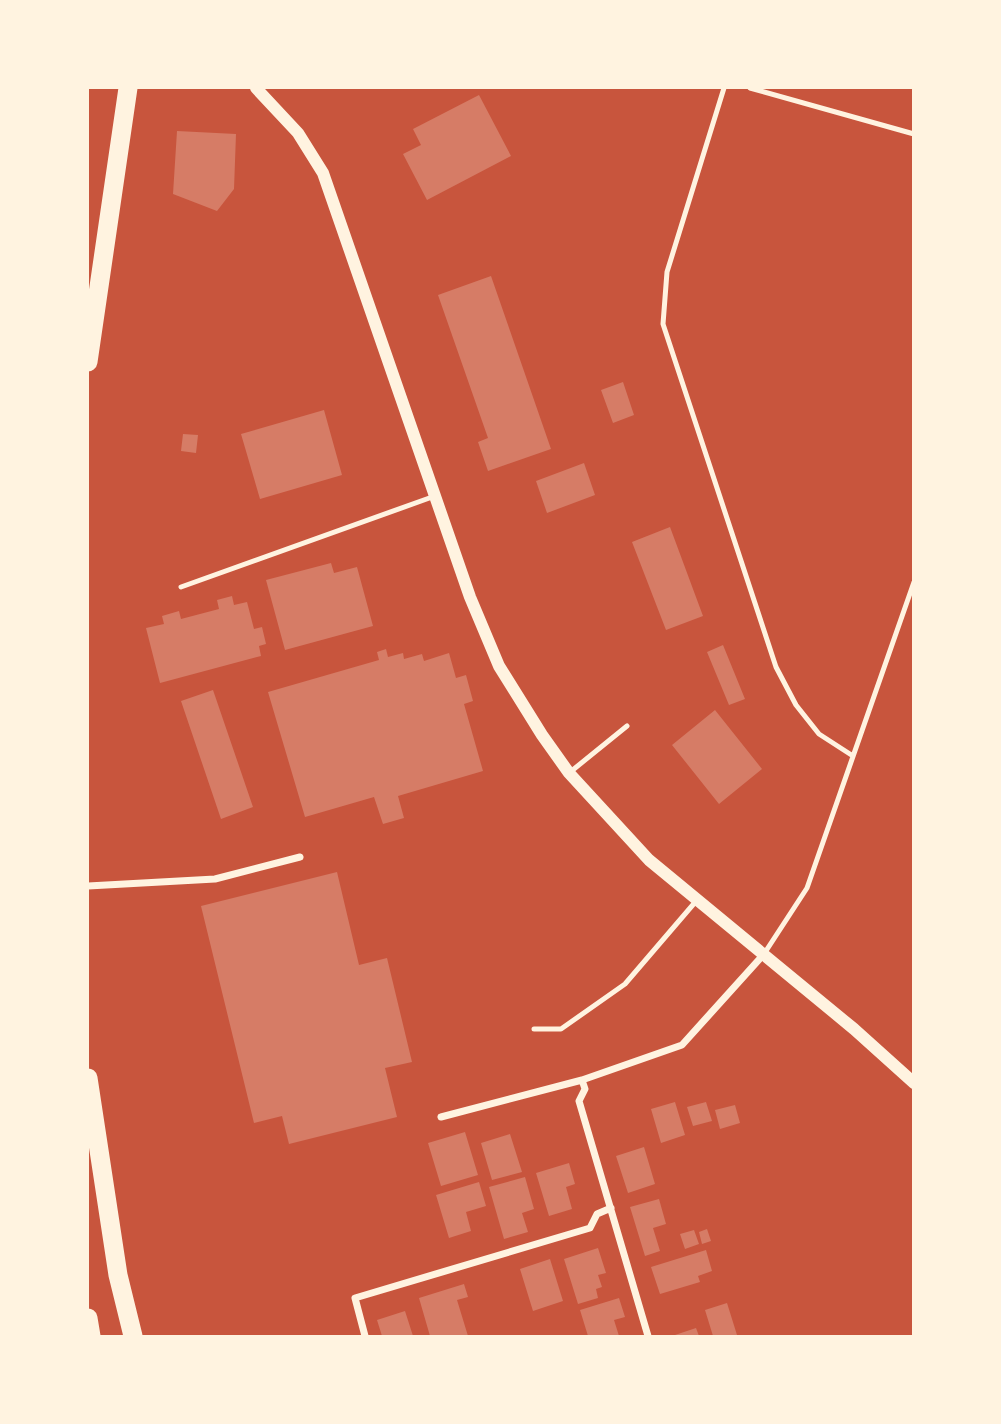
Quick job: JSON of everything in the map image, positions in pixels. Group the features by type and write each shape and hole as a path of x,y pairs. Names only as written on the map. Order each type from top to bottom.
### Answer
{"highway":[{"path":"88,362 128,88"},
{"path":"88,1078 116,1263 132,1336"},
{"path":"88,1318 91,1336"}],"street":[{"path":"256,88 298,134 323,173 435,496 499,666 569,773 649,860 764,954 914,1083"},
{"path":"88,886 215,879 300,857"},
{"path":"441,1117 582,1080 682,1045 764,954"},
{"path":"582,1080 585,1089 579,1101 648,1336"},
{"path":"365,1336 355,1298 590,1228 597,1214 611,1208"}],"lane":[{"path":"724,88 667,272 663,324 776,667 796,705 819,734 853,756"},
{"path":"750,88 914,134"},
{"path":"181,587 435,496"},
{"path":"764,954 807,888 914,582"},
{"path":"569,773 627,726"},
{"path":"534,1029 561,1029 625,984 697,900"}],"building":[{"path":"479,95 511,156 427,200 403,154 421,145 413,129"},
{"path":"177,131 236,134 234,189 217,211 173,194"},
{"path":"491,276 551,449 488,471 478,442 488,438 438,295"},
{"path":"623,382 634,415 613,423 601,390"},
{"path":"324,410 342,475 260,499 241,434"},
{"path":"183,434 198,435 196,453 181,451"},
{"path":"584,463 595,495 547,513 536,481"},
{"path":"670,527 703,616 666,630 632,542"},
{"path":"331,563 334,573 357,567 373,626 285,650 266,580"},
{"path":"232,596 234,605 247,602 254,629 262,627 266,644 259,646 261,656 160,683 146,628 164,624 162,616 179,611 181,619 219,609 217,600"},
{"path":"723,645 745,699 729,705 707,652"},
{"path":"386,649 388,657 403,653 404,659 422,654 424,661 449,653 456,678 466,675 473,701 464,704 483,771 398,796 404,818 383,824 374,797 305,817 268,692 379,660 377,652"},
{"path":"213,690 253,807 221,819 181,701"},
{"path":"715,710 762,769 719,804 672,745"},
{"path":"337,872 359,965 387,958 412,1062 385,1068 397,1117 289,1144 282,1116 254,1123 201,906"},
{"path":"675,1102 685,1135 661,1143 651,1109"},
{"path":"706,1102 712,1121 693,1126 687,1107"},
{"path":"735,1105 740,1123 720,1129 715,1110"},
{"path":"465,1132 478,1175 441,1186 428,1143"},
{"path":"510,1134 522,1172 492,1180 481,1143"},
{"path":"644,1147 655,1184 628,1193 616,1156"},
{"path":"569,1163 575,1184 566,1187 572,1209 549,1216 536,1173"},
{"path":"525,1177 534,1209 522,1213 528,1232 504,1239 489,1187"},
{"path":"479,1182 486,1206 466,1212 471,1231 449,1238 436,1195"},
{"path":"659,1199 666,1224 653,1228 660,1251 645,1256 630,1207"},
{"path":"707,1229 711,1241 702,1244 699,1232"},
{"path":"694,1230 699,1244 685,1249 680,1234"},
{"path":"598,1248 606,1273 598,1275 602,1287 596,1289 598,1298 578,1304 564,1259"},
{"path":"706,1250 712,1271 698,1276 700,1282 660,1294 651,1267"},
{"path":"550,1259 563,1301 533,1311 520,1269"},
{"path":"464,1284 468,1297 457,1300 468,1336 430,1336 419,1298"},
{"path":"619,1298 625,1317 614,1320 619,1336 588,1336 580,1310"},
{"path":"727,1303 737,1335 713,1336 705,1310"},
{"path":"405,1311 413,1336 382,1336 377,1320"},
{"path":"696,1328 699,1336 672,1336"}]}
